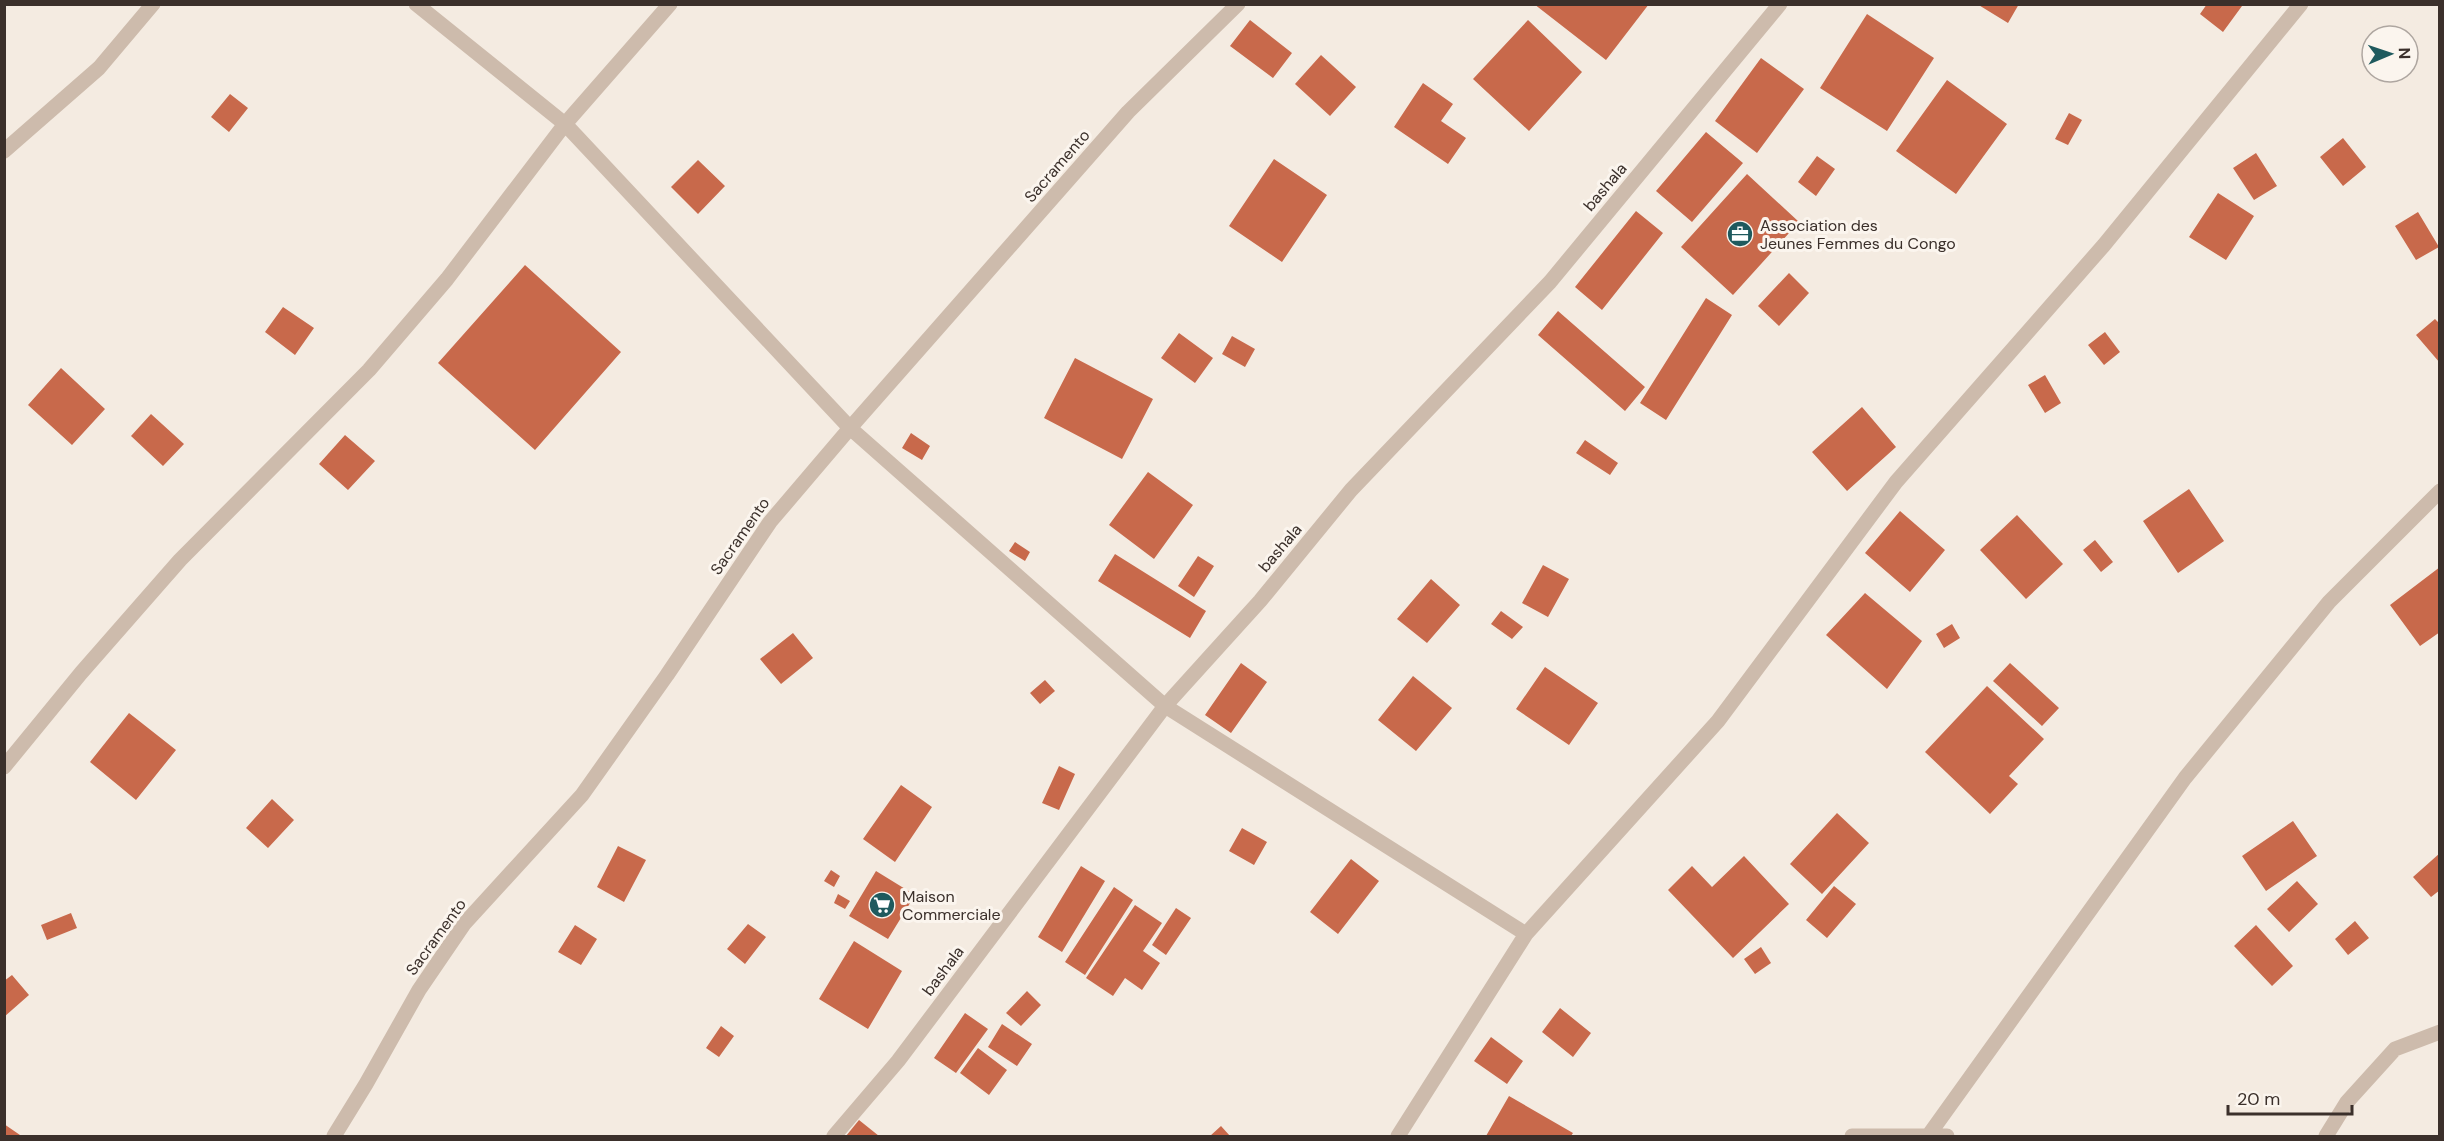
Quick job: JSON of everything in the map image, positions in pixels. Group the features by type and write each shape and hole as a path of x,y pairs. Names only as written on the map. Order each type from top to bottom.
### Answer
{"street":[{"path":"4,151 99,68 153,4"},
{"path":"416,4 564,124 850,428 1165,706 1526,934"},
{"path":"4,767 180,560 369,370 447,279 564,124 670,4"},
{"name":"Sacramento","path":"334,1137 419,990 464,924 582,795 667,675 770,522 1128,112 1238,4"},
{"name":"bashala","path":"834,1137 898,1061 1165,706 1260,600 1351,490 1550,282 1780,4"},
{"path":"1398,1137 1526,934 1718,721 1896,482 2104,245 2301,4"},
{"path":"1928,1136 2185,778 2329,602 2439,491"},
{"path":"2326,1137 2347,1102 2395,1049 2439,1032"},
{"path":"1852,1137 1947,1137"}],"building":[{"path":"1534,4 1649,4 1606,60"},
{"path":"1977,4 2019,4 2008,23"},
{"path":"2207,4 2240,4 2242,6 2223,32 2200,14"},
{"path":"1867,14 1934,58 1887,131 1820,88"},
{"path":"1250,20 1292,53 1273,78 1230,46"},
{"path":"1528,20 1582,72 1529,131 1473,79"},
{"path":"1321,55 1356,87 1330,116 1295,84"},
{"path":"1761,58 1804,89 1757,153 1715,121"},
{"path":"1947,80 2007,124 1956,194 1896,151"},
{"path":"1423,83 1453,104 1441,121 1466,138 1448,164 1394,127"},
{"path":"230,94 248,108 229,132 211,117"},
{"path":"2069,113 2082,120 2068,145 2055,139"},
{"path":"1706,132 1743,163 1692,222 1656,191"},
{"path":"2343,138 2366,167 2343,186 2320,157"},
{"path":"2256,153 2277,186 2254,200 2233,168"},
{"path":"1817,156 1835,169 1816,196 1798,182"},
{"path":"1274,159 1327,195 1282,262 1229,226"},
{"path":"698,160 725,186 698,214 671,187"},
{"name":"Association des Jeunes Femmes du Congo","path":"1747,174 1799,222 1733,295 1681,247"},
{"path":"2218,193 2254,216 2226,260 2189,237"},
{"path":"1636,211 1663,233 1602,310 1575,287"},
{"path":"2418,212 2439,247 2416,260 2395,226"},
{"path":"525,265 621,352 535,450 438,363"},
{"path":"1789,273 1809,293 1779,326 1758,306"},
{"path":"1706,298 1732,315 1666,420 1640,403"},
{"path":"283,307 314,328 295,355 265,332"},
{"path":"1558,311 1645,387 1625,411 1538,335"},
{"path":"2435,319 2440,324 2440,363 2416,335"},
{"path":"2105,332 2120,352 2104,365 2088,345"},
{"path":"1179,333 1213,358 1195,383 1161,358"},
{"path":"1232,336 1255,349 1245,367 1222,354"},
{"path":"1075,358 1153,399 1122,459 1044,418"},
{"path":"61,368 105,409 72,445 28,405"},
{"path":"2045,375 2061,403 2045,413 2028,385"},
{"path":"1862,407 1896,447 1847,491 1812,452"},
{"path":"151,414 184,444 163,466 131,436"},
{"path":"911,433 930,446 922,460 902,448"},
{"path":"345,435 375,461 348,490 319,464"},
{"path":"1585,440 1618,463 1610,475 1576,453"},
{"path":"1148,472 1193,505 1154,559 1109,525"},
{"path":"2189,489 2224,541 2178,573 2143,521"},
{"path":"1900,511 1945,550 1910,592 1865,553"},
{"path":"2017,515 2063,564 2026,599 1980,550"},
{"path":"2095,540 2113,562 2101,572 2083,550"},
{"path":"1015,542 1030,552 1025,561 1009,551"},
{"path":"1115,554 1206,611 1190,638 1098,581"},
{"path":"1198,556 1214,566 1194,597 1178,586"},
{"path":"1543,565 1569,579 1548,617 1522,603"},
{"path":"2440,567 2440,632 2420,646 2390,605"},
{"path":"1431,579 1460,605 1427,643 1397,619"},
{"path":"1865,593 1922,641 1887,689 1826,635"},
{"path":"1501,611 1523,627 1512,639 1491,624"},
{"path":"1952,624 1960,638 1944,648 1936,634"},
{"path":"793,633 813,658 781,684 760,659"},
{"path":"1241,663 1267,682 1231,733 1205,715"},
{"path":"2010,663 2059,708 2042,726 1993,681"},
{"path":"1545,667 1598,703 1569,745 1516,709"},
{"path":"1413,676 1452,708 1416,751 1378,720"},
{"path":"1045,680 1055,691 1040,704 1030,693"},
{"path":"1987,686 2044,739 2009,776 2018,784 1990,814 1925,752"},
{"path":"129,713 176,750 136,800 90,762"},
{"path":"1059,766 1075,774 1059,810 1042,803"},
{"path":"901,785 932,807 895,862 863,839"},
{"path":"272,799 294,820 268,848 246,828"},
{"path":"1837,813 1869,843 1822,894 1790,864"},
{"path":"2293,821 2317,856 2266,891 2242,856"},
{"path":"1242,828 1267,842 1254,865 1229,851"},
{"path":"618,846 646,860 624,902 597,887"},
{"path":"2440,853 2440,890 2431,897 2413,877"},
{"path":"1744,856 1789,904 1733,958 1668,890 1692,866 1712,887"},
{"path":"1351,859 1379,881 1338,934 1310,912"},
{"path":"1081,866 1105,881 1062,952 1038,937"},
{"path":"831,870 840,876 834,887 824,881"},
{"name":"Maison Commerciale","path":"876,871 915,895 888,939 849,916"},
{"path":"2297,881 2318,904 2289,932 2267,909"},
{"path":"1834,886 1856,904 1827,938 1806,920"},
{"path":"1114,887 1133,900 1085,975 1065,962"},
{"path":"838,894 850,901 845,909 834,903"},
{"path":"1135,905 1162,923 1143,951 1160,963 1142,990 1125,978 1113,996 1086,978"},
{"path":"1176,908 1191,918 1166,955 1152,945"},
{"path":"71,913 77,928 47,940 41,925"},
{"path":"2355,921 2369,938 2348,955 2335,939"},
{"path":"748,924 766,937 745,964 727,949"},
{"path":"575,925 597,939 581,965 558,952"},
{"path":"2256,925 2293,966 2272,986 2234,946"},
{"path":"854,941 902,971 868,1029 819,999"},
{"path":"1761,947 1771,963 1755,974 1744,959"},
{"path":"12,975 29,995 4,1017 4,981"},
{"path":"1027,991 1041,1005 1021,1026 1006,1013"},
{"path":"1560,1008 1591,1033 1573,1057 1542,1032"},
{"path":"965,1013 988,1029 956,1073 934,1058"},
{"path":"1002,1024 1032,1044 1017,1066 988,1047"},
{"path":"721,1026 734,1036 719,1057 706,1048"},
{"path":"1491,1037 1523,1061 1507,1084 1474,1061"},
{"path":"978,1048 1007,1070 989,1095 960,1073"},
{"path":"1509,1096 1573,1133 1571,1136 1486,1136"},
{"path":"859,1120 879,1136 846,1136"},
{"path":"4,1124 20,1135 4,1136"},
{"path":"1221,1126 1230,1136 1210,1136"}],"place":[{"name":"Association des Jeunes Femmes du Congo","path":"1740,234"},
{"name":"Maison Commerciale","path":"882,905"}]}
